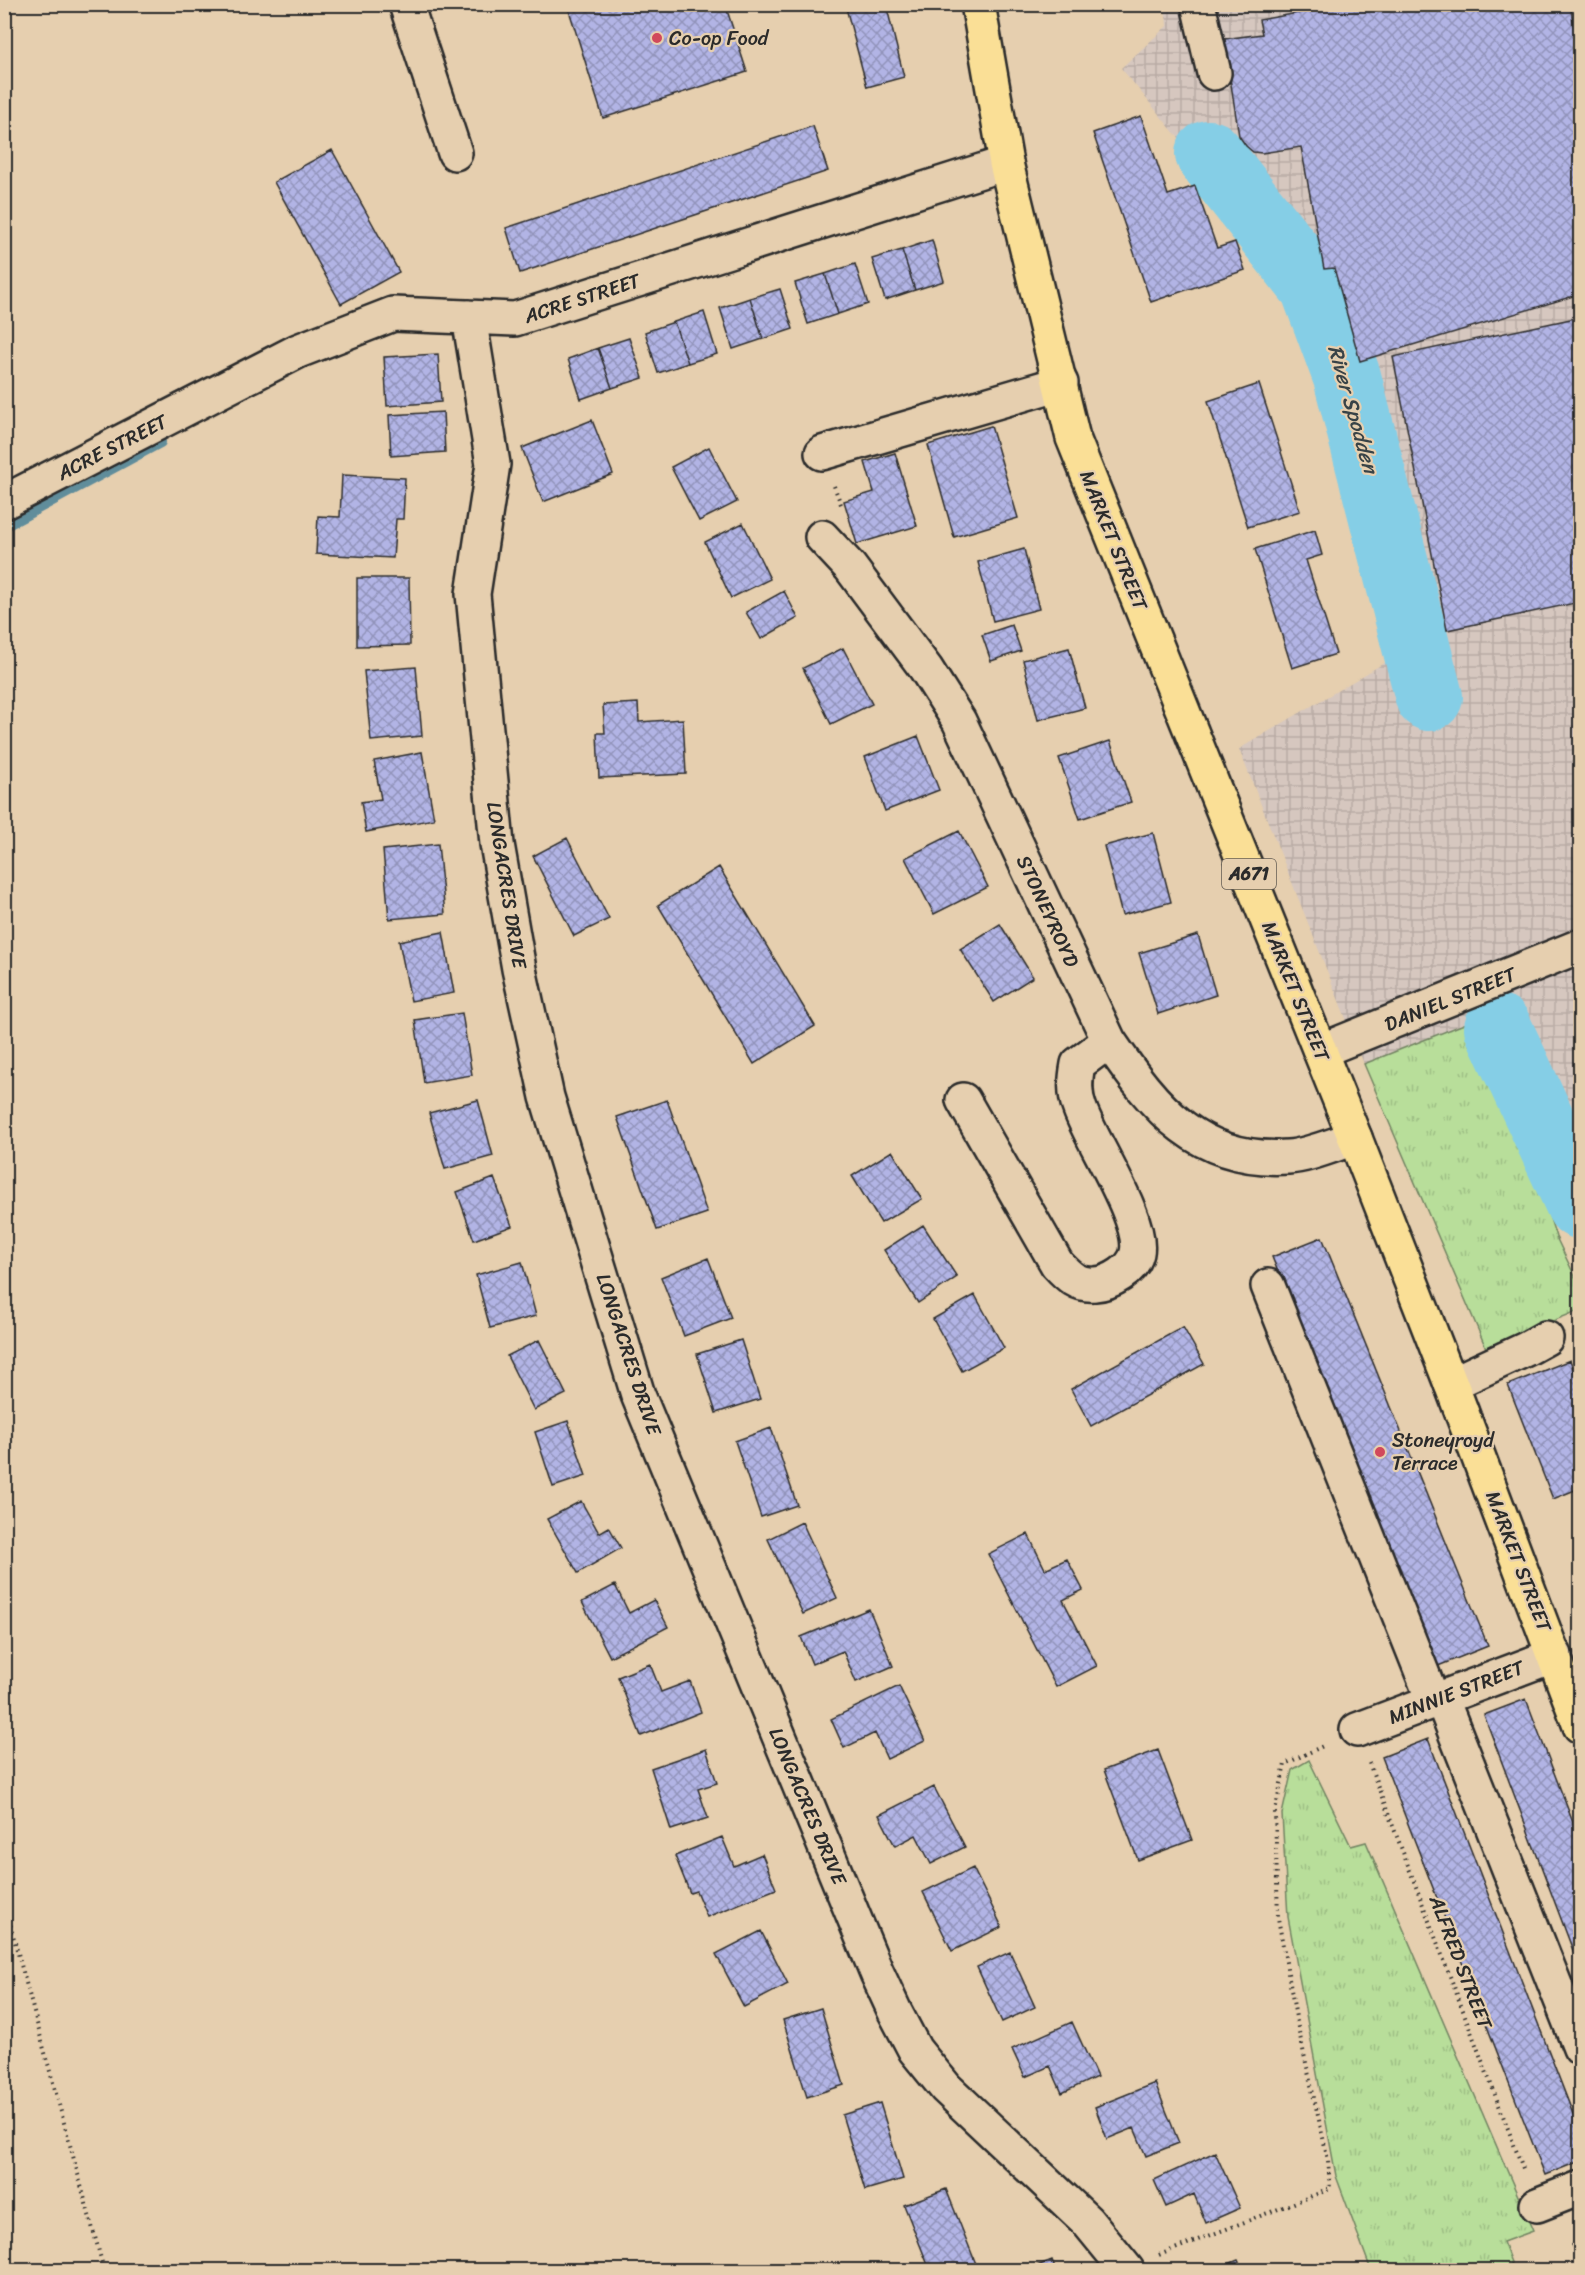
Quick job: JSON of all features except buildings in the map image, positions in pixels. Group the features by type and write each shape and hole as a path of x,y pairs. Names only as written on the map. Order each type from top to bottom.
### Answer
{"main road":[{"name":"MARKET STREET","path":"978,4 1006,163 1073,438 1355,1138 1581,1726"}],"street":[{"path":"406,4 455,153"},
{"path":"1198,4 1214,73"},
{"name":"ACRE STREET","path":"4,502 309,347 393,314 515,319 1006,163"},
{"name":"LONGACRES DRIVE","path":"469,317 493,464 473,594 497,844 519,969 547,1097 638,1395 878,1973 915,2050 946,2088 1087,2221 1141,2264"},
{"path":"822,453 1061,383"},
{"name":"STONEYROYD","path":"822,537 856,575 926,669 959,721 1109,1041 1138,1083 1179,1125 1202,1141 1231,1153 1260,1157 1290,1157 1355,1138"},
{"name":"DANIEL STREET","path":"1320,1051 1581,946"},
{"path":"963,1100 1057,1264 1069,1277 1085,1286 1101,1284 1119,1276 1131,1265 1137,1253 1132,1220 1079,1108 1074,1085 1078,1064 1109,1041"},
{"path":"1268,1286 1581,2048"},
{"path":"1451,1384 1546,1338"},
{"name":"MINNIE STREET","path":"1357,1730 1555,1655"},
{"path":"1538,2205 1581,2188"}],"path":[{"path":"1141,2264 1330,2189 1328,2160 1297,2023 1278,1918 1275,1812 1285,1764 1357,1730"},
{"name":"ALFRED STREET","path":"1357,1730 1538,2205"},
{"path":"4,1902 104,2271"}],"shaded area":[{"path":"1165,5 1580,5 1580,1160 1514,1004 1364,1064 1239,749 1423,640 1357,368 1320,280 1295,240 1215,145 1195,158 1121,68 1167,26"}],"green space":[{"path":"1484,1016 1556,1237 1580,1287 1580,1310 1486,1348 1364,1064"},
{"path":"1309,1760 1351,1846 1366,1842 1533,2231 1503,2242 1514,2270 1371,2270 1336,2176 1288,1917 1282,1814 1292,1770"}],"waterway":[{"name":"River Spodden","path":"1209,154 1314,287 1347,377 1429,697"},
{"path":"4,526 160,442"},
{"name":"River Spodden","path":"1498,1028 1580,1205"}],"place":[{"name":"Co-op Food","path":"657,38"},
{"name":"Stoneyroyd Terrace","path":"1380,1452"}]}
